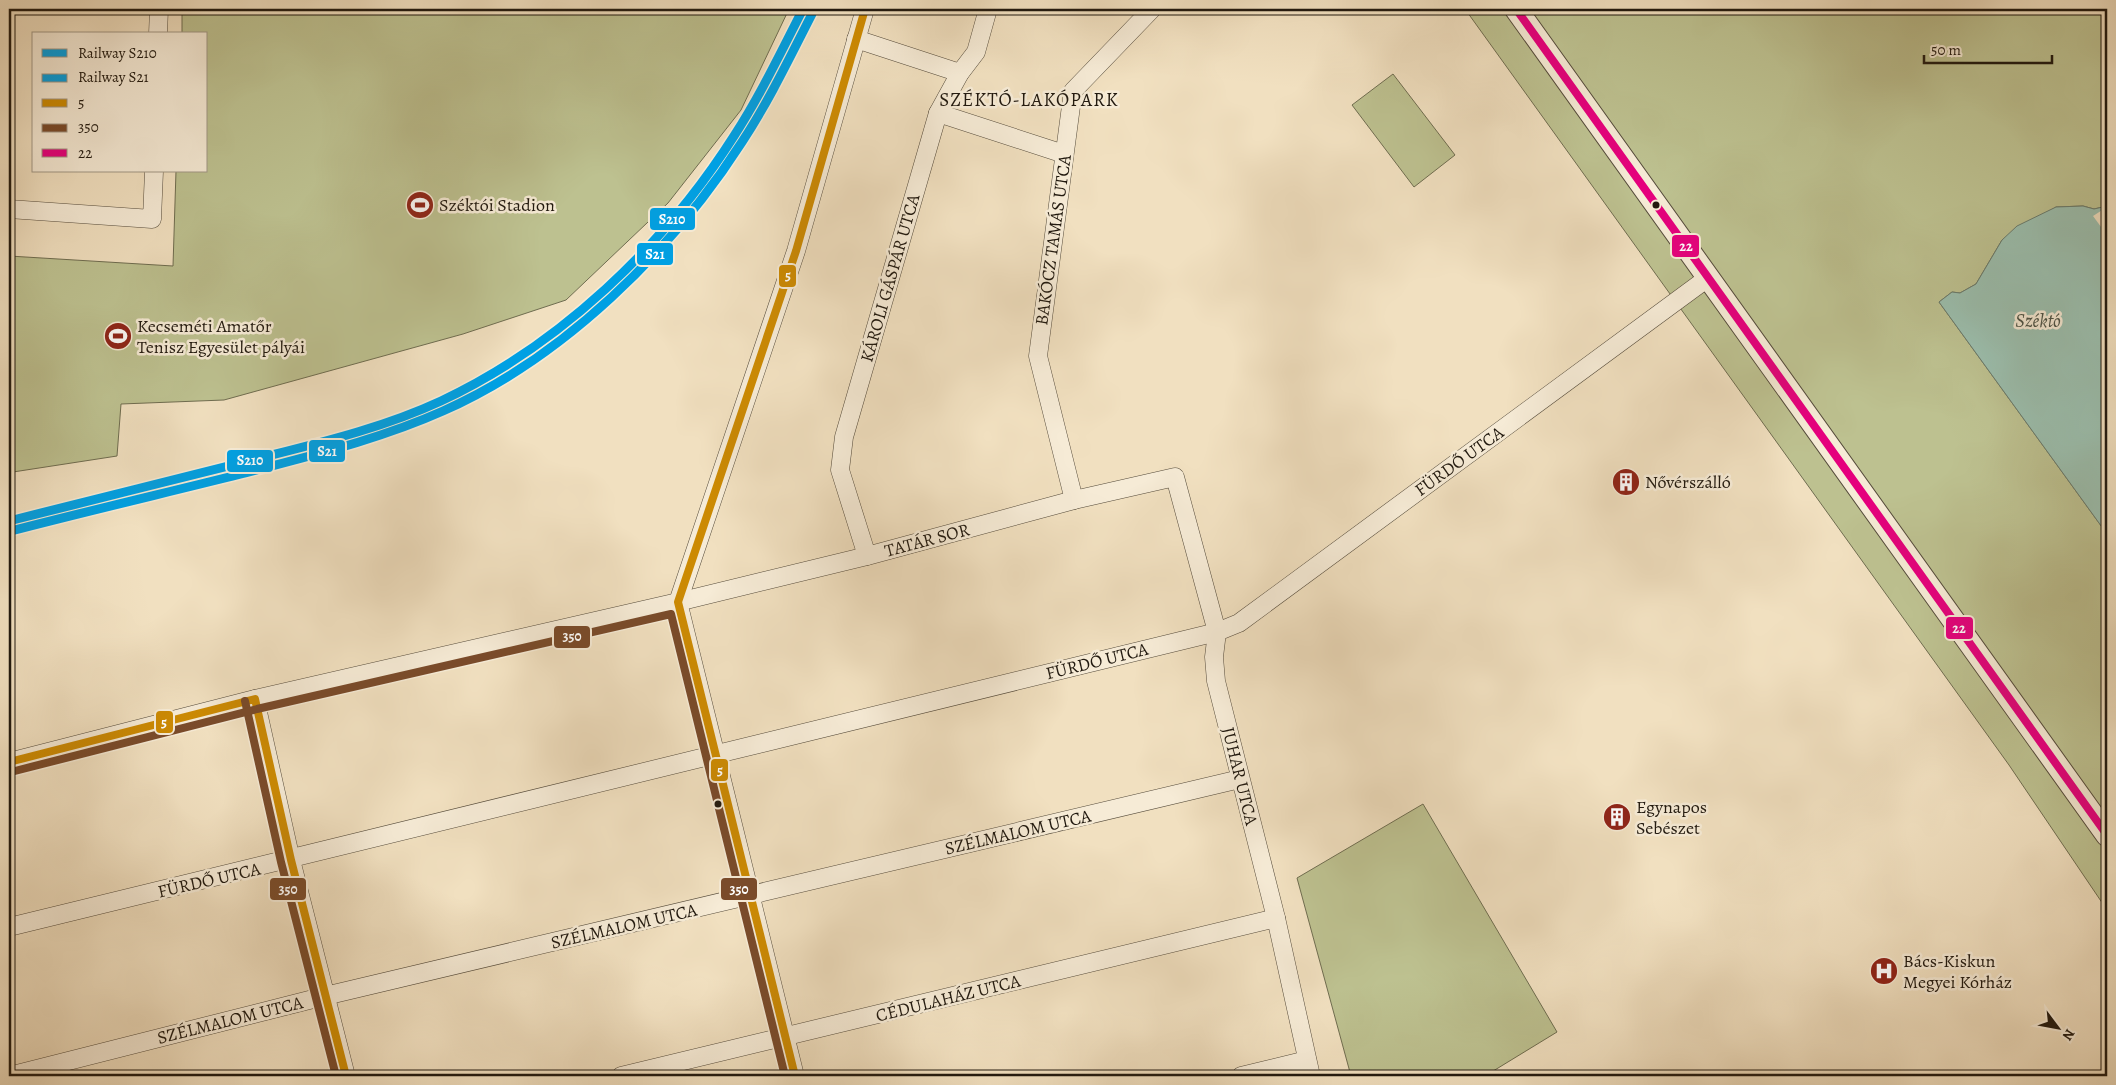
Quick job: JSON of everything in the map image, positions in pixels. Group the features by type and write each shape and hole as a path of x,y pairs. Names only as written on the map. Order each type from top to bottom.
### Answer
{"street":[{"path":"158,32 159,9"},
{"path":"794,1076 678,602 796,251 865,9"},
{"name":"KÁROLI GÁSPÁR UTCA","path":"867,556 840,470 844,437 938,113 960,73 976,52 988,9"},
{"name":"BAKÓCZ TAMÁS UTCA","path":"1074,500 1038,356 1073,91 1152,9"},
{"path":"1516,9 2107,835"},
{"path":"856,39 960,73"},
{"path":"938,113 1064,154"},
{"path":"9,209 152,218 154,172"},
{"name":"FÜRDŐ UTCA","path":"9,927 290,860 1217,632 1239,623 1709,277"},
{"name":"TATÁR SOR","path":"9,762 255,699 678,602 867,556 1074,500 1175,477"},
{"name":"JUHAR UTCA","path":"1175,477 1217,632 1214,657 1216,681 1276,918 1309,1068"},
{"path":"255,699 290,860 346,1076"},
{"name":"SZÉLMALOM UTCA","path":"9,1076 325,996 750,897 1240,779"},
{"name":"CÉDULAHÁZ UTCA","path":"621,1076 785,1038 1276,918"},
{"path":"1241,1076 1309,1068"}],"shaded area":[{"name":"Széktói Stadion","path":"182,9 789,9 741,110 668,203 566,300 463,334 224,400 121,404 117,456 13,472 12,478 9,478 9,256 173,266 176,172 208,172 208,32 182,32"},
{"path":"1465,9 2107,9 2107,206 2094,209 2083,206 2056,207 2002,240 1976,284 1960,293 1952,292 1939,302 2107,534 2107,910 2009,765"},
{"path":"1393,74 1455,155 1414,187 1352,105"},
{"path":"1423,804 1557,1032 1485,1076 1351,1076 1297,878"}],"water":[{"name":"Széktó","path":"2083,206 2094,209 2107,206 2107,534 1939,302 1952,292 1960,293 1976,284 2002,240 2017,226 2056,207"}],"pier":[{"path":"2107,207 2107,235 2093,216"}],"rail line":[{"name":"S210","path":"9,521 303,447 374,427 441,401 485,378 527,351 568,322 606,289 675,216 706,177 744,121 803,9"},
{"name":"S21","path":"11,531 318,454 394,431 443,411 487,389 530,362 572,331 611,298 683,223 714,183 752,126 779,79 812,14"}],"transit line":[{"name":"5","path":"795,1076 678,602 796,251 865,9"},
{"name":"22","path":"1516,9 2107,835"},
{"name":"350","path":"11,772 257,709 671,614 785,1076"},
{"name":"5","path":"9,762 255,699 291,860 346,1076"},
{"name":"350","path":"245,701 281,862 336,1076"}],"place":[{"name":"Széktói Stadion","path":"420,205"},
{"name":"Kecseméti Amatőr Tenisz Egyesület pályái","path":"118,336"},
{"name":"Nővérszálló","path":"1626,482"},
{"name":"Egynapos Sebészet","path":"1617,817"},
{"name":"Bács-Kiskun Megyei Kórház","path":"1884,971"}],"district":[{"name":"SZÉKTÓ-LAKÓPARK","path":"1029,99"}]}
